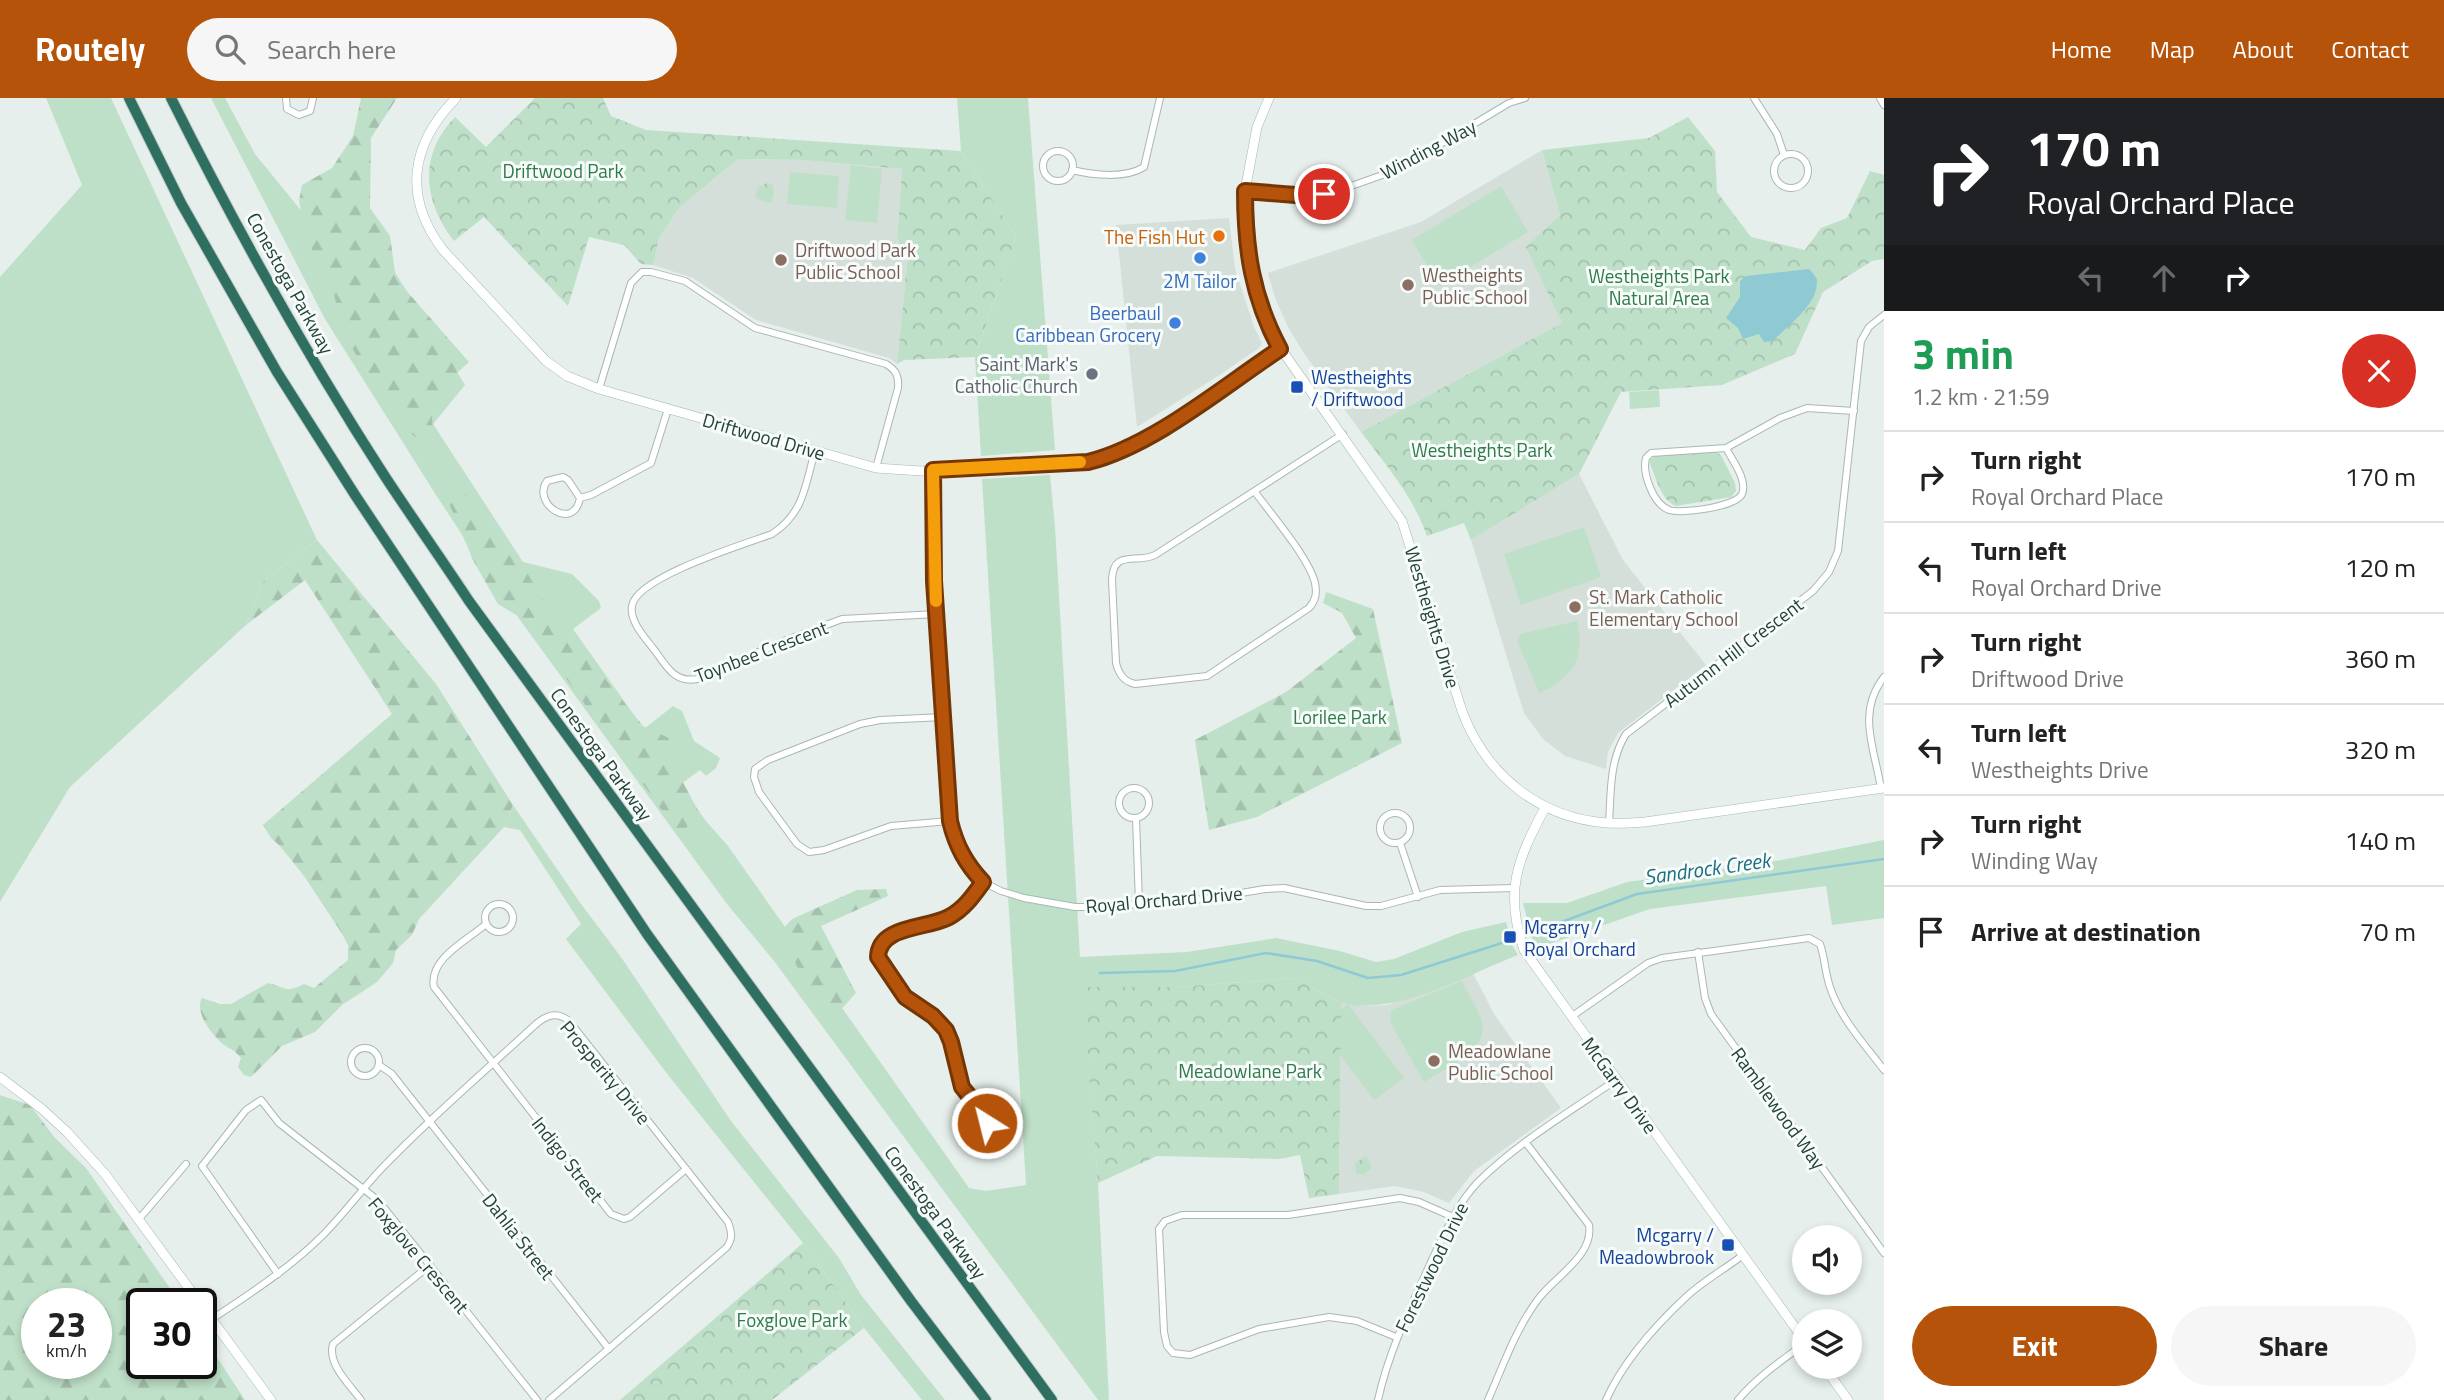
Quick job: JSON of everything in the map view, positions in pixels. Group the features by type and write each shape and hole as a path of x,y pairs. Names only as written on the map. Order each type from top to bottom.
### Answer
{"highway":[{"path":"129,98 181,203 277,372 355,495 647,934 911,1301 986,1400"},
{"name":"Conestoga Parkway","path":"171,98 300,337 386,477 462,590 1052,1400"}],"street":[{"path":"286,98 287,108 299,115 310,111 313,98"},
{"name":"Driftwood Drive","path":"456,98 433,128 420,153 416,176 418,201 429,230 443,250 546,361 567,376 599,389 876,468 901,471 1088,462 1109,457 1139,442 1280,349"},
{"path":"1072,170 1092,175 1131,173 1144,167 1160,98"},
{"name":"Westheights Drive","path":"1269,98 1257,127 1245,191 1247,245 1255,289 1263,314 1280,349 1343,434 1402,521 1471,734 1487,759 1516,788 1545,808 1580,819 1609,824 1645,822 1882,789"},
{"name":"Winding Way","path":"1245,191 1308,196 1357,184 1399,169 1509,103 1525,98"},
{"path":"1754,98 1777,134 1784,155"},
{"path":"1880,98 1884,105"},
{"path":"1053,152 1062,152 1070,158 1072,170 1063,180 1053,180 1045,173 1045,160 1053,152"},
{"path":"1797,154 1807,162 1809,173 1802,185 1787,188 1777,181 1774,168 1779,158 1784,155 1797,154"},
{"path":"599,389 631,283 642,272 685,281 755,328 886,364 894,369 899,378 898,388 876,468"},
{"name":"Autumn Hill Crescent","path":"1609,824 1613,765 1617,748 1626,734 1813,591 1829,572 1839,551 1861,341 1869,327 1884,315"},
{"path":"1726,448 1743,484 1742,494 1737,500 1729,505 1679,511 1663,506 1654,494 1644,469 1646,458 1651,453 1726,448 1780,418 1807,408 1854,411"},
{"path":"580,498 563,477 551,478 544,484 545,500 558,514 569,515 575,511 580,498 651,463 668,409"},
{"path":"1255,492 1307,565 1314,580 1314,602 1207,676 1135,684 1124,679 1116,663 1113,569 1124,559 1155,555 1343,434"},
{"name":"Toynbee Crescent","path":"816,451 802,501 787,524 772,534 671,573 652,582 635,596 632,606 634,621 668,670 680,678 697,679 842,620 937,614"},
{"name":"Royal Orchard Drive","path":"933,470 934,581 950,821 955,841 965,861 983,882 1024,898 1075,907 1205,899 1284,888 1366,906 1381,906 1455,888 1514,888"},
{"path":"1882,789 1868,716 1873,692 1884,677"},
{"path":"944,717 880,720 860,724 768,760 755,769 754,778 759,792 797,844 809,852 824,850 891,826 950,821"},
{"path":"1135,787 1147,794 1149,805 1145,813 1136,818 1121,811 1119,802 1122,793 1135,787"},
{"name":"McGarry Drive","path":"1545,808 1528,839 1518,866 1514,888 1513,909 1524,950 1792,1325"},
{"path":"1390,814 1404,816 1409,825 1408,836 1400,843 1389,842 1380,832 1382,820 1390,814"},
{"path":"1136,818 1139,904"},
{"path":"1400,843 1418,897"},
{"path":"983,882 965,906 948,918 889,936 878,949 878,957 905,997 933,1016 946,1030 962,1087 986,1117 992,1130 1005,1132 1012,1128 1016,1118 1012,1107 1000,1102 988,1110 986,1117"},
{"path":"496,904 505,905 512,912 513,921 505,931 492,930 486,923 486,914 496,904"},
{"name":"Indigo Street","path":"486,923 441,961 433,973 432,981 438,993 611,1214 624,1219 630,1217 686,1169"},
{"path":"1571,1017 1648,963 1662,958 1801,938 1815,939 1822,950 1834,999 1884,1070"},
{"name":"Ramblewood Way","path":"1698,952 1705,998 1711,1014 1884,1254"},
{"name":"Prosperity Drive","path":"217,1316 278,1274 324,1234 382,1168 430,1122 541,1019 558,1014 565,1017 728,1222 732,1231 726,1248 549,1400"},
{"path":"366,1048 375,1052 379,1065 374,1072 362,1075 355,1071 352,1059 357,1051 366,1048"},
{"name":"Dahlia Street","path":"379,1065 392,1074 609,1349"},
{"path":"0,1077 67,1132 105,1174 189,1288"},
{"name":"Forestwood Drive","path":"1378,1400 1384,1371 1396,1337 1453,1217 1479,1181 1526,1143 1616,1080"},
{"name":"Foxglove Crescent","path":"278,1274 202,1166 246,1110 261,1100 279,1123 375,1198 537,1400"},
{"path":"1488,1400 1521,1325 1540,1297 1584,1250 1590,1239 1588,1225 1526,1143"},
{"path":"139,1219 186,1164"},
{"path":"1396,1337 1357,1321 1329,1317 1259,1329 1190,1355 1173,1353 1167,1346 1164,1332 1159,1229 1165,1221 1182,1214 1247,1217 1288,1215 1400,1198 1419,1202 1453,1217"},
{"path":"1606,1400 1625,1367 1675,1308 1688,1295 1743,1255"},
{"path":"361,1400 335,1364 331,1351 333,1344 430,1265"},
{"path":"217,1326 271,1400"},
{"path":"1738,1400 1792,1352"},
{"path":"1833,1379 1848,1400"}],"shaded area":[{"name":"Westheights Public School","path":"1542,150 1560,215 1562,323 1361,432 1288,327 1275,298 1268,273 1421,222"},
{"name":"Driftwood Park Public School","path":"738,159 803,160 902,169 897,240 908,254 897,364 889,358 756,320 693,278 653,265 659,238 680,207"},
{"path":"1229,218 1235,269 1262,343 1259,348 1218,376 1137,427 1116,225"},
{"name":"St. Mark Catholic Elementary School","path":"1579,474 1623,560 1706,665 1618,733 1608,752 1606,769 1565,756 1543,739 1524,713 1471,540"},
{"name":"Meadowlane Public School","path":"1473,973 1494,1014 1561,1108 1474,1171 1449,1203 1424,1192 1395,1186 1339,1194 1341,1003 1387,1005"}],"green space":[{"path":"46,98 111,98 317,540 264,580 246,625 70,787 0,902 0,277 82,185"},
{"path":"211,98 225,98 255,154 304,214 342,187 465,385 433,424 523,562 572,574 599,601 601,608 573,629 644,729 673,706 682,711 694,741 720,758 716,768 706,776 700,770 681,784 705,820 728,846 969,1188 986,1191 1026,1185 982,479 1050,475 1080,957 1187,952 1276,938 1340,951 1376,962 1394,959 1462,932 1506,922 1512,945 1518,955 1414,997 1393,1003 1349,1005 1404,1078 1374,1100 1319,1027 1348,1004 1341,1003 1294,978 1178,987 1083,987 1098,1183 1109,1400 1098,1400 774,961 727,904 501,594 325,319"},
{"path":"361,98 397,98 371,138 370,208 390,236 396,279 469,362 457,373 461,388 432,415 433,435 429,446 407,430 394,409 389,391 367,374 343,332 332,286 307,240 299,201 302,185 332,168 353,136"},
{"name":"Driftwood Park","path":"535,98 603,98 611,116 646,130 961,151 1016,237 975,357 904,360 897,364 908,254 897,240 902,169 803,160 738,159 680,207 659,238 653,265 641,264 624,245 589,237 568,306 484,217 454,241 436,210 429,178 430,162 443,132 455,117 486,147"},
{"path":"957,98 1028,98 1055,450 981,456 975,357 1016,237 961,151"},
{"name":"Westheights Park Natural Area","path":"1688,117 1715,151 1717,192 1751,237 1805,250 1821,228 1847,218 1870,171 1884,175 1884,259 1872,261 1823,292 1795,354 1722,385 1621,392 1579,474 1471,540 1464,523 1427,536 1407,494 1361,432 1562,323 1526,247 1560,215 1542,150 1649,138"},
{"path":"851,165 882,169 877,223 845,220"},
{"path":"790,172 839,176 837,208 787,204"},
{"path":"767,183 773,185 771,203 755,197 758,187"},
{"path":"1501,186 1528,232 1439,286 1412,240"},
{"path":"1659,390 1660,407 1630,409 1629,392"},
{"path":"1716,452 1721,455 1735,483 1736,491 1731,497 1676,506 1666,499 1650,460 1655,456"},
{"path":"449,480 472,500 522,564 546,605 643,726 669,738 681,778 700,815 679,834 523,619 498,604 474,562 445,494"},
{"path":"1584,527 1601,577 1521,605 1504,554"},
{"path":"317,540 436,684 513,805 504,827 419,919 412,935 396,950 393,963 377,982 342,1005 315,1032 282,1046 251,1077 244,1075 238,1067 241,1058 225,1046 205,1023 200,1010 202,998 220,1004 231,1004 268,983 286,989 304,984 314,988 348,960 348,945 341,932 304,876 263,825 392,714 305,580 246,625 264,580"},
{"name":"Lorilee Park","path":"1326,592 1373,609 1402,743 1257,817 1209,830 1195,740 1286,692 1356,638 1342,613 1323,603"},
{"path":"1577,621 1579,646 1574,665 1561,680 1539,693 1517,641 1520,634"},
{"path":"513,805 621,957 731,1121 839,1258 861,1295 945,1400 922,1400 864,1328 803,1243 668,1075 566,939 581,924 520,830 504,827"},
{"path":"1884,840 1884,918 1832,925 1826,886 1650,909 1535,949 1523,903 1567,903 1627,882 1766,863"},
{"path":"886,889 888,896 821,926 856,993 836,1015 824,1014 798,969 782,930 792,919 857,890"},
{"name":"Meadowlane Park","path":"1294,978 1341,1003 1339,1194 1309,1198 1300,1155 1279,1159 1157,1156 1098,1183 1082,987 1178,987"},
{"path":"1462,981 1480,1017 1483,1027 1481,1037 1470,1053 1424,1082 1390,1022 1391,1010"},
{"path":"1486,1066 1492,1069 1495,1075 1492,1081 1486,1084 1480,1081 1477,1075 1480,1069"},
{"path":"0,1095 30,1105 55,1138 86,1168 170,1288 126,1288 126,1379 217,1379 217,1357 245,1400 0,1400"},
{"path":"1366,1156 1371,1169 1365,1174 1356,1174 1355,1163"},
{"name":"Foxglove Park","path":"803,1243 864,1328 772,1400 620,1400"}],"water":[{"path":"1809,269 1816,278 1813,298 1773,341 1764,342 1759,334 1743,339 1738,328 1726,318 1740,297 1740,281 1746,276"}],"waterway":[{"name":"Sandrock Creek","path":"1540,930 1637,894 1884,859"},
{"name":"Sandrock Creek","path":"1100,973 1175,971 1266,953 1317,961 1368,978 1401,975 1502,943"}],"slow traffic":[{"path":"936,601 933,470 1080,462"}],"place":[{"name":"The Fish Hut","path":"1219,236"},
{"name":"2M Tailor","path":"1200,258"},
{"name":"Driftwood Park Public School","path":"781,260"},
{"name":"Westheights Public School","path":"1408,285"},
{"name":"Beerbaul Caribbean Grocery","path":"1175,323"},
{"name":"Saint Mark's Catholic Church","path":"1092,374"},
{"name":"Westheights / Driftwood","path":"1297,387"},
{"name":"St. Mark Catholic Elementary School","path":"1575,607"},
{"name":"Mcgarry / Royal Orchard","path":"1510,937"},
{"name":"Meadowlane Public School","path":"1434,1061"},
{"name":"Mcgarry / Meadowbrook","path":"1728,1245"}],"route":[{"path":"987,1123 986,1117 962,1087 951,1042 941,1022 905,997 878,957 878,949 889,936 948,918 965,906 983,882 965,861 955,841 950,821 934,581 933,470 1088,462 1109,457 1129,449 1280,349 1257,299 1248,256 1245,191 1308,196 1324,194"}],"park label":[{"name":"Westheights Park","path":"1482,449"}]}
